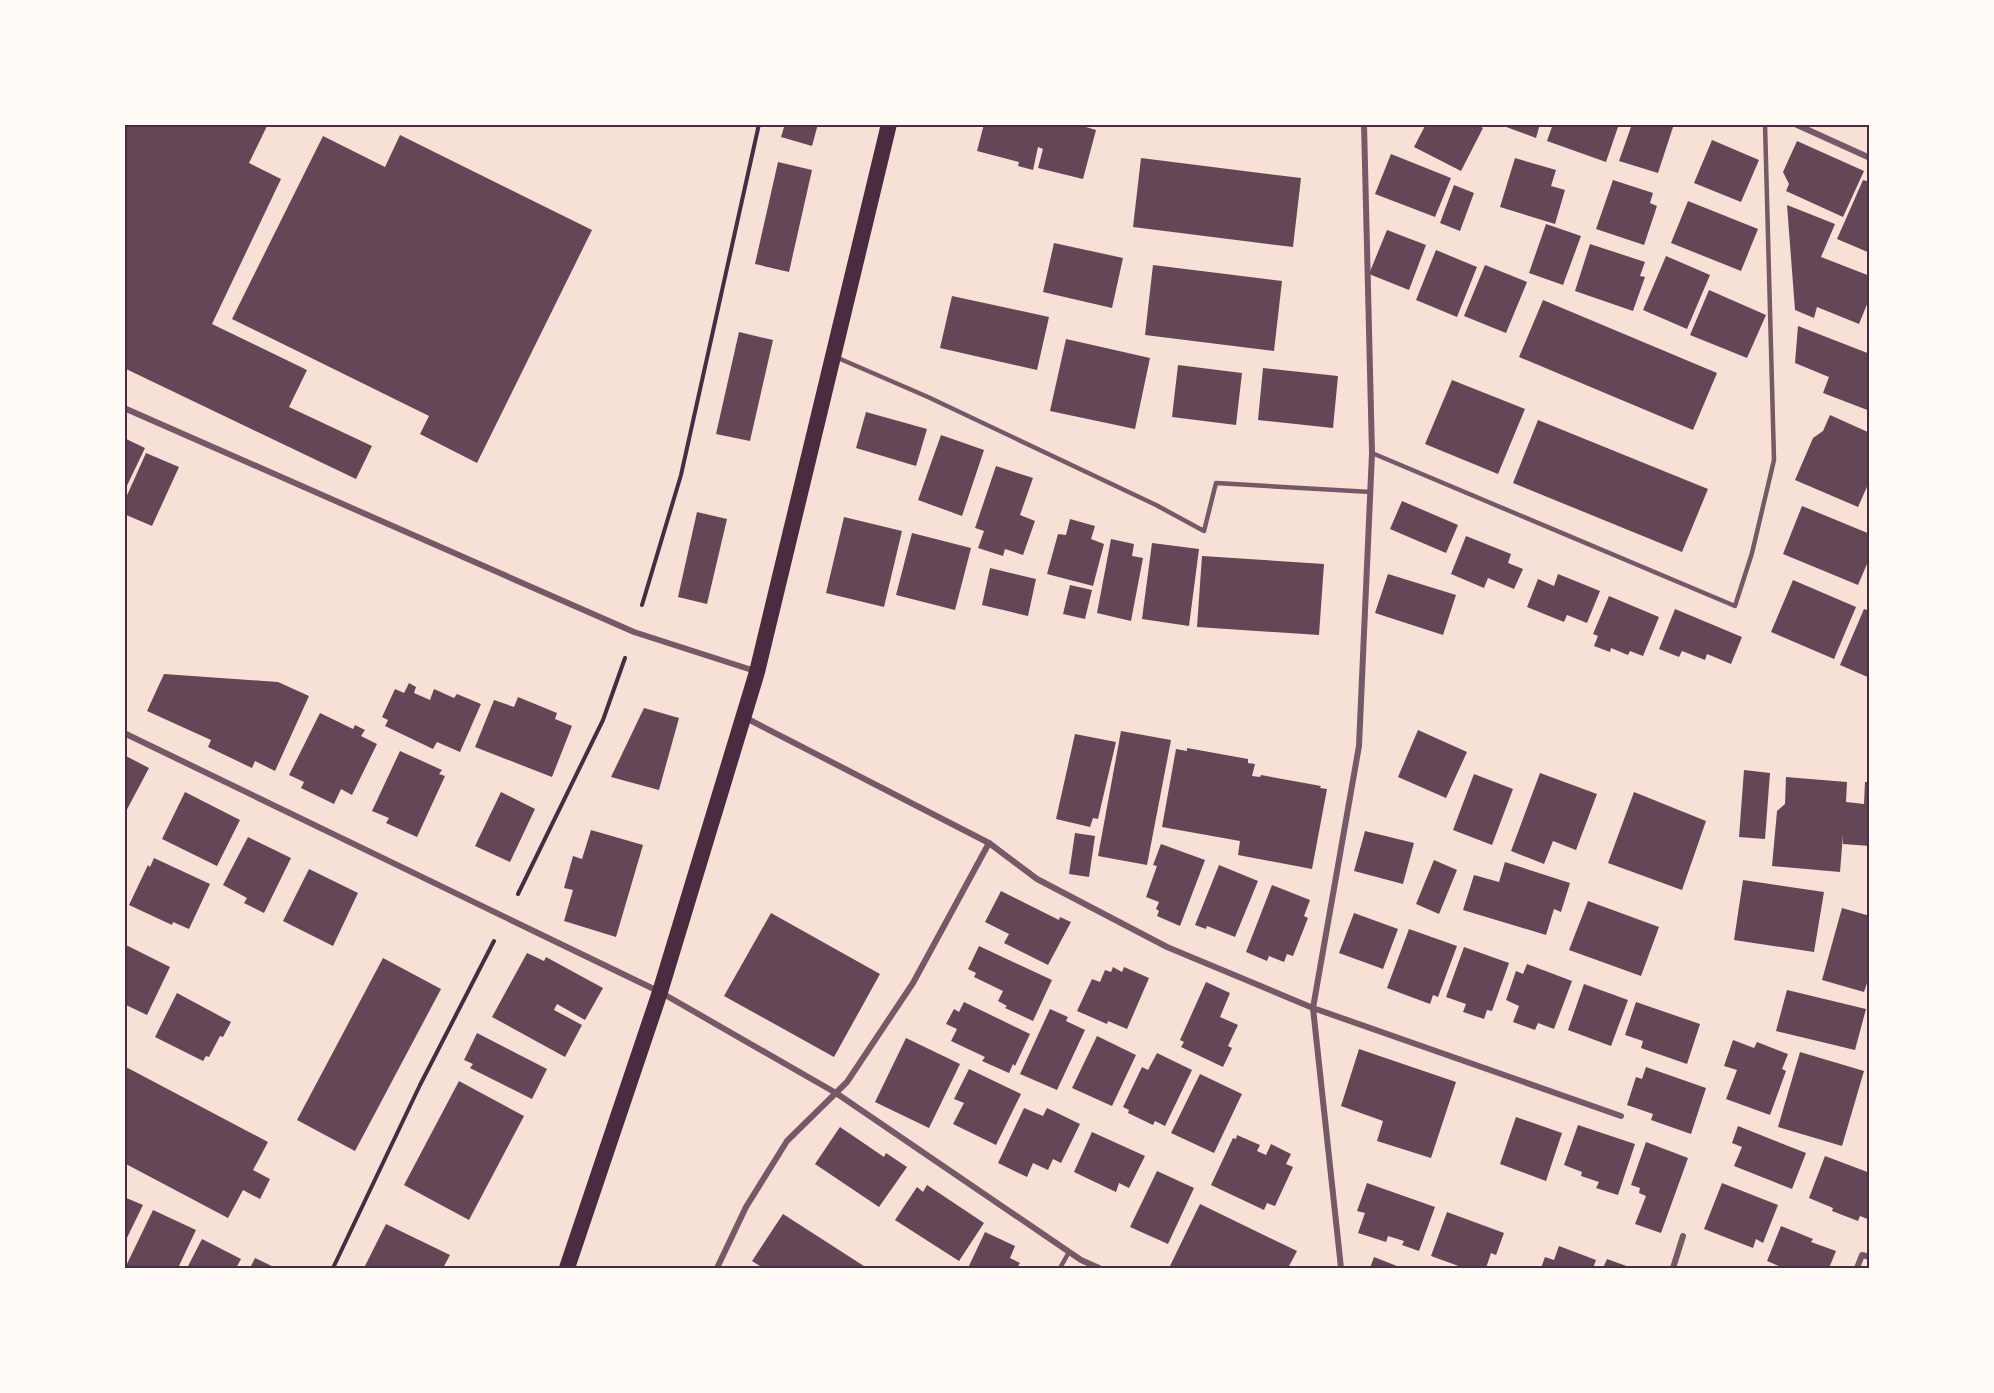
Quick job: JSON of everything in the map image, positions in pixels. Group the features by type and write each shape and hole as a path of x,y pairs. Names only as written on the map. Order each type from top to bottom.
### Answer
{"highway":[{"path":"567,1269 660,992 757,672 889,124"}],"street":[{"path":"1341,1269 1313,1008 1359,746 1372,453 1364,124"},
{"path":"1794,124 1809,127 1869,158"},
{"path":"124,408 634,632 757,672"},
{"path":"744,717 989,843 1037,879 1167,946 1313,1008 1622,1116"},
{"path":"124,734 660,992 836,1093 1070,1252 1099,1269"},
{"path":"717,1269 746,1207 787,1141 848,1082 913,983 989,843"},
{"path":"1673,1269 1683,1236"},
{"path":"1857,1269 1862,1255 1869,1257"}],"lane":[{"path":"1372,453 1736,606 1752,553 1774,460 1765,124"},
{"path":"833,356 1135,494 1204,531 1215,483 1371,492"},
{"path":"1060,1269 1070,1252"}],"path":[{"path":"333,1269 420,1084 506,918 603,720 634,632 681,475 759,124"}],"building":[{"path":"124,124 268,124 249,163 281,179 212,324 307,370 289,407 372,446 356,479 124,368"},
{"path":"785,124 818,124 812,146 781,137"},
{"path":"984,124 1076,124 1096,130 1083,179 1038,168 1043,149 1038,147 1033,170 1018,166 1019,162 977,151"},
{"path":"1426,124 1476,124 1483,128 1461,171 1414,147"},
{"path":"1498,124 1540,124 1536,138"},
{"path":"1553,124 1619,124 1606,162 1547,141"},
{"path":"1632,124 1674,124 1658,173 1619,161"},
{"path":"400,135 592,230 477,463 420,434 429,416 232,319 323,136 385,167"},
{"path":"1712,140 1759,160 1741,202 1694,183"},
{"path":"1797,141 1864,171 1843,217 1786,191 1789,184 1783,172"},
{"path":"1391,154 1451,178 1435,217 1375,194"},
{"path":"1141,158 1301,178 1293,247 1133,227"},
{"path":"1515,158 1556,170 1551,186 1565,190 1555,224 1500,207"},
{"path":"778,162 812,170 789,272 755,264"},
{"path":"1613,180 1653,193 1650,203 1657,206 1644,245 1596,229"},
{"path":"1863,180 1870,182 1870,253 1837,239"},
{"path":"1454,185 1474,193 1460,231 1440,223"},
{"path":"1688,201 1758,229 1741,271 1671,243"},
{"path":"1787,205 1835,224 1821,257 1870,276 1870,297 1859,324 1817,307 1814,318 1795,310"},
{"path":"1546,224 1581,236 1563,285 1529,273"},
{"path":"1387,230 1426,245 1409,290 1369,274"},
{"path":"1054,243 1123,258 1112,308 1043,292"},
{"path":"1590,244 1645,262 1640,276 1645,277 1633,311 1575,291"},
{"path":"1436,250 1477,267 1457,317 1416,300"},
{"path":"1666,256 1710,275 1687,329 1643,310"},
{"path":"1153,265 1282,281 1274,351 1145,335"},
{"path":"1485,265 1527,282 1506,333 1464,316"},
{"path":"1709,290 1766,315 1747,358 1690,335"},
{"path":"952,296 1049,317 1037,370 940,348"},
{"path":"1543,300 1717,373 1693,430 1519,357"},
{"path":"1798,326 1870,354 1870,411 1823,393 1829,377 1795,363"},
{"path":"739,332 773,340 750,441 716,434"},
{"path":"1066,339 1150,358 1135,429 1050,411"},
{"path":"1178,365 1242,373 1236,425 1172,417"},
{"path":"1263,368 1338,376 1333,428 1258,420"},
{"path":"1452,380 1525,409 1498,474 1425,444"},
{"path":"866,412 927,429 916,466 856,448"},
{"path":"1830,415 1870,433 1870,480 1858,507 1795,480 1813,438 1823,431"},
{"path":"1538,420 1708,489 1682,552 1513,483"},
{"path":"941,435 984,450 962,516 918,500"},
{"path":"124,438 145,448 124,492"},
{"path":"146,453 179,467 152,526 124,514 124,502"},
{"path":"996,466 1033,478 1020,515 1035,521 1023,555 1005,549 1003,556 978,548 984,531 975,528"},
{"path":"1402,501 1458,525 1446,553 1390,529"},
{"path":"1802,506 1870,534 1870,557 1858,585 1783,554"},
{"path":"697,512 727,519 707,604 678,597"},
{"path":"844,517 902,531 884,607 826,593"},
{"path":"1070,519 1095,526 1091,539 1104,544 1093,586 1047,574 1058,534 1066,535"},
{"path":"912,533 971,548 955,610 896,595"},
{"path":"1466,536 1511,554 1508,563 1523,569 1514,589 1488,578 1484,588 1451,574"},
{"path":"1111,539 1134,544 1132,556 1143,558 1131,621 1097,613"},
{"path":"1152,543 1199,549 1189,626 1142,619"},
{"path":"1202,556 1324,564 1319,635 1197,627"},
{"path":"990,568 1036,579 1028,616 982,605"},
{"path":"1388,574 1456,595 1443,635 1375,613"},
{"path":"1558,574 1600,591 1587,623 1567,615 1564,622 1527,607 1538,579 1554,586"},
{"path":"1793,580 1856,607 1834,659 1771,632"},
{"path":"1070,585 1092,590 1085,619 1063,614"},
{"path":"1609,596 1659,617 1643,656 1630,651 1628,655 1611,648 1610,652 1594,646 1598,636 1593,634"},
{"path":"1675,609 1742,637 1731,664 1707,654 1705,660 1682,651 1679,657 1659,649"},
{"path":"1864,609 1870,611 1870,678 1840,665"},
{"path":"164,674 278,682 309,696 275,771 255,761 252,768 208,747 211,740 147,711"},
{"path":"409,683 416,687 414,693 430,700 434,689 454,698 457,694 481,704 460,752 437,742 433,749 385,726 388,720 382,717 395,689 404,693"},
{"path":"518,697 557,713 555,719 572,726 552,777 475,747 494,700 514,707"},
{"path":"644,708 679,718 659,790 611,777"},
{"path":"320,713 353,729 355,725 365,730 361,736 377,744 352,795 341,789 334,804 301,788 304,782 289,775"},
{"path":"1418,730 1467,752 1446,798 1398,777"},
{"path":"1121,731 1171,740 1147,865 1098,856"},
{"path":"1075,734 1116,742 1098,819 1093,818 1090,827 1056,819"},
{"path":"1187,748 1248,759 1248,763 1255,764 1252,776 1260,777 1261,775 1327,789 1312,869 1238,855 1240,841 1162,827 1176,749 1187,751"},
{"path":"400,751 442,770 439,774 445,776 417,837 386,823 389,818 372,811"},
{"path":"124,755 149,768 124,815"},
{"path":"1744,770 1770,773 1765,839 1739,837"},
{"path":"1540,773 1597,794 1576,850 1553,841 1544,864 1511,851"},
{"path":"1474,774 1513,789 1492,845 1453,830"},
{"path":"1786,777 1847,782 1846,802 1864,804 1865,782 1870,782 1870,846 1843,844 1843,835 1840,872 1772,866 1777,811 1785,804"},
{"path":"185,792 240,820 217,866 162,839"},
{"path":"501,792 535,809 510,862 475,846"},
{"path":"1634,792 1706,821 1682,890 1608,863"},
{"path":"591,830 643,845 616,937 564,921 573,890 564,888 573,856 582,859"},
{"path":"1365,831 1414,843 1403,884 1354,871"},
{"path":"1075,833 1095,836 1089,877 1069,874"},
{"path":"248,837 291,858 264,913 244,903 247,898 223,885"},
{"path":"1161,844 1205,860 1180,926 1157,916 1159,911 1156,909 1159,902 1146,897 1157,866 1153,865"},
{"path":"154,858 210,884 189,929 173,922 172,925 129,905 148,865 150,867"},
{"path":"1434,860 1457,870 1439,914 1416,904"},
{"path":"1505,862 1570,883 1561,912 1554,909 1546,935 1463,910 1474,875 1499,882"},
{"path":"1219,865 1258,881 1235,937 1207,926 1206,929 1195,925"},
{"path":"309,869 358,893 333,946 283,921"},
{"path":"1743,880 1824,892 1814,952 1734,940"},
{"path":"1272,885 1310,900 1304,916 1308,918 1293,956 1287,954 1284,962 1269,956 1267,961 1246,952"},
{"path":"1001,891 1059,920 1060,917 1071,922 1048,965 1004,943 1009,934 985,922"},
{"path":"1588,901 1659,927 1641,976 1569,950"},
{"path":"1842,908 1870,916 1870,974 1864,992 1822,980"},
{"path":"771,913 880,974 834,1057 724,996"},
{"path":"1354,913 1398,929 1383,969 1339,953"},
{"path":"1409,929 1457,946 1438,997 1433,995 1430,1004 1387,988"},
{"path":"124,944 170,967 147,1015 124,1004"},
{"path":"979,946 1052,980 1033,1021 1005,1008 1007,1006 998,1001 1003,991 974,977 976,973 968,969"},
{"path":"1464,947 1509,963 1492,1011 1487,1010 1484,1019 1463,1012 1466,1004 1446,997"},
{"path":"527,953 544,961 546,957 603,988 585,1020 557,1004 554,1010 582,1025 565,1057 492,1017"},
{"path":"383,958 441,989 355,1151 297,1120"},
{"path":"1527,964 1572,981 1554,1029 1538,1023 1535,1030 1513,1022 1519,1006 1506,1000 1516,971 1523,974"},
{"path":"1113,967 1122,972 1124,967 1149,978 1127,1029 1108,1021 1107,1024 1077,1011 1092,979 1100,982 1105,970 1111,972"},
{"path":"1206,982 1230,993 1220,1017 1238,1025 1228,1046 1232,1048 1223,1067 1181,1047 1184,1042 1180,1040"},
{"path":"1584,984 1628,1000 1611,1046 1568,1030"},
{"path":"1787,990 1866,1009 1855,1050 1776,1031"},
{"path":"177,993 231,1022 223,1037 220,1036 209,1057 206,1056 203,1061 155,1037"},
{"path":"964,1002 1030,1034 1015,1066 1013,1064 1009,1073 982,1061 985,1057 951,1041 957,1029 946,1024 954,1009 959,1012"},
{"path":"1636,1002 1700,1024 1687,1064 1641,1048 1643,1041 1625,1035"},
{"path":"1050,1009 1068,1017 1066,1021 1085,1030 1057,1090 1020,1074"},
{"path":"477,1033 547,1069 532,1099 470,1068 473,1064 464,1060"},
{"path":"1097,1036 1136,1055 1112,1106 1072,1088"},
{"path":"906,1038 960,1064 929,1128 875,1102"},
{"path":"1733,1040 1754,1048 1757,1042 1788,1054 1782,1069 1786,1071 1770,1115 1726,1099 1737,1070 1724,1066"},
{"path":"1359,1049 1456,1082 1431,1158 1377,1141 1383,1121 1341,1106"},
{"path":"1800,1052 1864,1071 1842,1146 1778,1127"},
{"path":"1157,1053 1192,1070 1165,1126 1155,1121 1153,1125 1128,1113 1129,1110 1123,1107 1142,1067 1148,1070"},
{"path":"124,1066 268,1142 253,1170 270,1179 260,1199 243,1190 228,1218 124,1163"},
{"path":"1646,1067 1706,1088 1691,1134 1651,1120 1653,1114 1627,1105 1636,1077 1642,1079"},
{"path":"969,1069 1021,1094 996,1145 953,1124 964,1103 954,1099"},
{"path":"1200,1074 1242,1094 1214,1153 1171,1133"},
{"path":"459,1081 524,1116 469,1220 404,1185"},
{"path":"1024,1108 1043,1116 1047,1108 1080,1124 1061,1163 1053,1159 1048,1170 1033,1163 1027,1177 998,1163"},
{"path":"1516,1117 1562,1133 1546,1181 1500,1164"},
{"path":"1578,1125 1635,1144 1618,1195 1596,1188 1599,1182 1581,1176 1582,1172 1564,1165"},
{"path":"1738,1126 1806,1153 1792,1189 1734,1166 1742,1147 1732,1143"},
{"path":"840,1127 884,1157 886,1153 907,1167 879,1207 815,1164"},
{"path":"1092,1132 1145,1156 1129,1188 1119,1183 1116,1192 1074,1172"},
{"path":"1237,1135 1260,1145 1257,1151 1266,1155 1271,1144 1291,1154 1286,1164 1293,1167 1275,1206 1267,1203 1264,1210 1211,1185 1233,1138 1236,1139"},
{"path":"1646,1142 1688,1158 1661,1233 1635,1224 1646,1196 1639,1193 1640,1188 1631,1185"},
{"path":"1825,1156 1870,1173 1870,1220 1860,1216 1858,1221 1832,1211 1833,1208 1809,1198"},
{"path":"1157,1171 1194,1188 1168,1244 1130,1227"},
{"path":"1367,1183 1435,1207 1419,1251 1402,1245 1404,1241 1388,1236 1386,1242 1358,1233 1365,1213 1357,1211"},
{"path":"1722,1183 1778,1205 1763,1243 1756,1239 1753,1248 1704,1229"},
{"path":"927,1185 984,1223 959,1261 895,1220 917,1187 923,1192"},
{"path":"124,1197 143,1205 124,1244"},
{"path":"1200,1204 1297,1251 1288,1268 1169,1268"},
{"path":"153,1210 196,1230 178,1268 125,1268"},
{"path":"1447,1212 1504,1233 1496,1255 1491,1253 1486,1268 1464,1268 1431,1256"},
{"path":"783,1214 867,1268 763,1268 752,1261"},
{"path":"386,1224 450,1255 443,1268 364,1268"},
{"path":"1781,1226 1813,1239 1811,1242 1836,1251 1829,1268 1780,1268 1767,1261"},
{"path":"985,1232 1015,1246 1010,1258 1020,1263 1017,1268 968,1268"},
{"path":"202,1239 241,1259 236,1268 187,1268"},
{"path":"1559,1246 1596,1260 1593,1268 1541,1268 1545,1257 1554,1260"},
{"path":"1374,1257 1402,1268 1370,1268"},
{"path":"255,1258 276,1268 250,1268"},
{"path":"1607,1259 1632,1268 1603,1268"}]}
